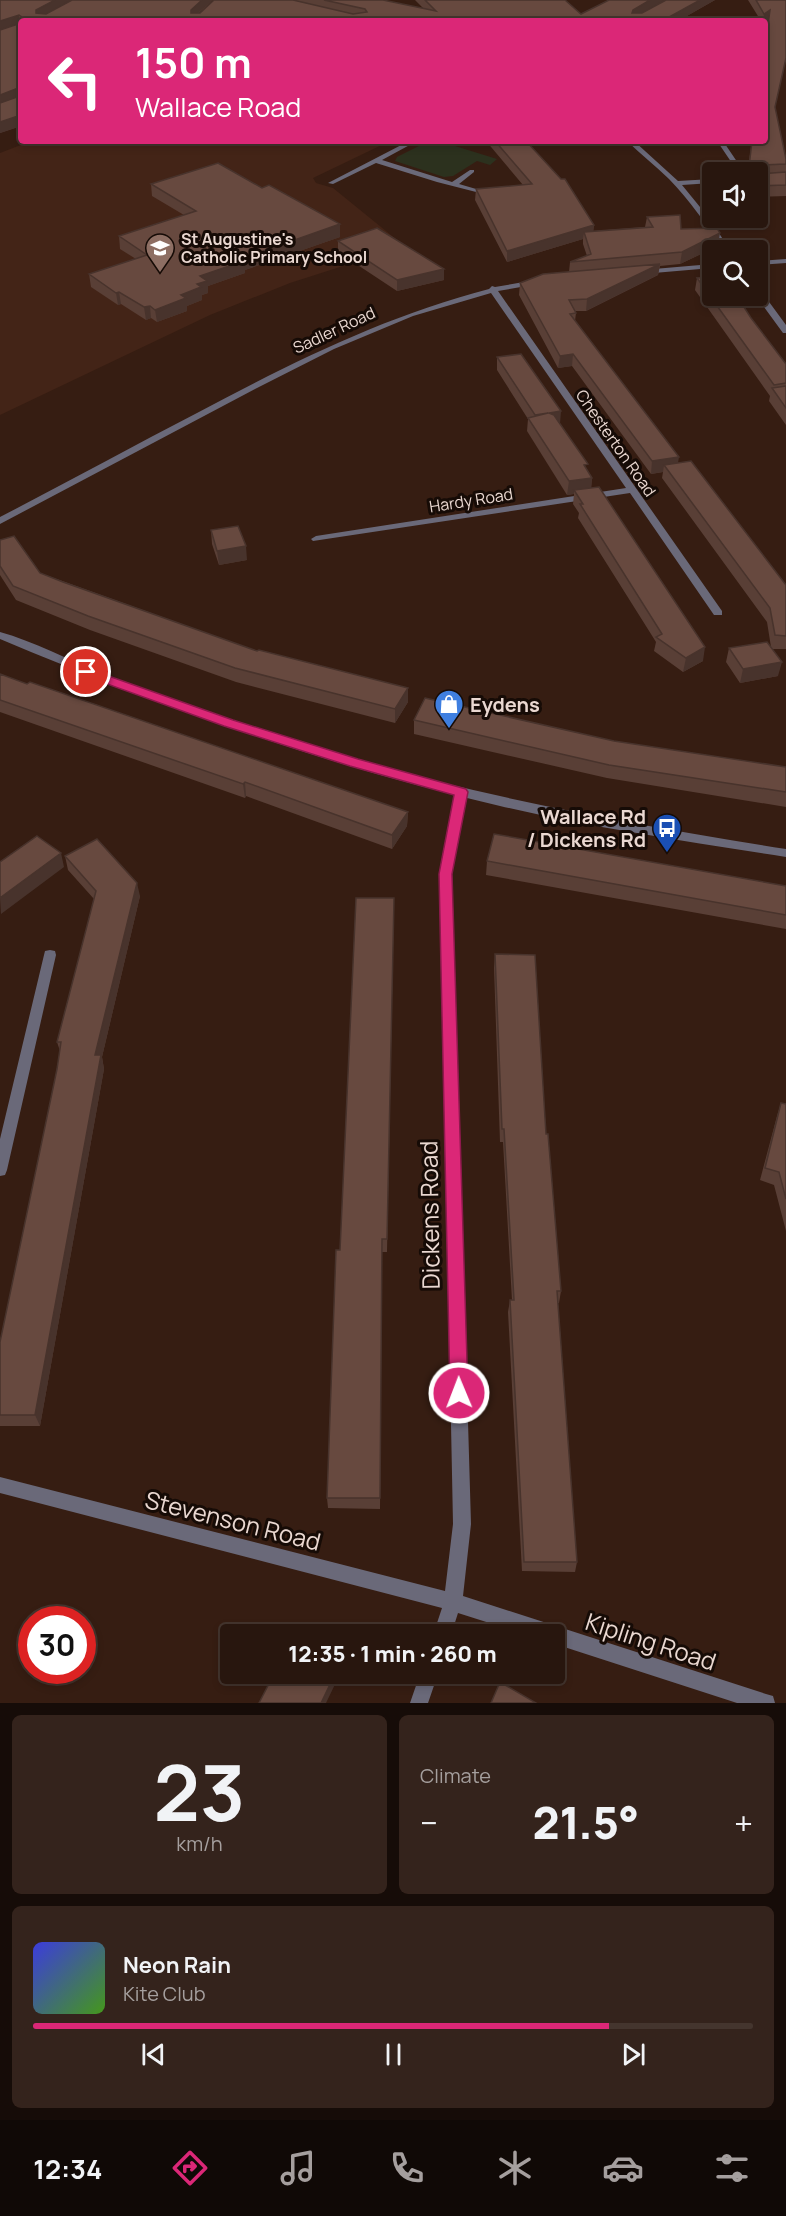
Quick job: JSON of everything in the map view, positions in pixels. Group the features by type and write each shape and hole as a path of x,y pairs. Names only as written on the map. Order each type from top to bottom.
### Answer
{"street":[{"path":"331,183 408,144"},
{"path":"634,144 659,163 678,183 708,219 721,240"},
{"path":"722,144 734,162"},
{"path":"375,160 453,185 480,191"},
{"path":"453,185 472,171"},
{"path":"678,183 702,182"},
{"path":"768,262 786,261"},
{"path":"631,273 702,267"},
{"name":"Sadler Road","path":"0,521 315,354 391,321 464,295 492,288 544,281"},
{"name":"Chesterton Road","path":"492,288 718,613"},
{"path":"768,306 786,331"},
{"name":"Hardy Road","path":"316,539 631,490"},
{"path":"0,636 86,672 228,723 354,763 461,792 633,828 786,853"},
{"name":"Dickens Road","path":"446,1624 453,1602 462,1524 446,874 461,792"},
{"path":"0,1170 50,955"},
{"name":"Stevenson Road","path":"0,1485 453,1602"},
{"name":"Kipling Road","path":"453,1602 766,1703"},
{"path":"419,1703 426,1684"}],"shaded area":[{"name":"St Augustine's Catholic Primary School","path":"23,144 384,144 313,178 316,183 333,188 402,244 390,251 290,283 210,315 0,415 0,153"}],"green space":[{"path":"423,144 449,144 497,159 490,165 477,161 453,176 444,177 395,161 397,157"}],"building":[{"path":"0,0 55,0 36,10 36,13 46,14 72,0 202,0 191,10 191,13 200,13 214,0 293,0 353,14 367,12 365,9 324,0 383,0 436,11 425,0 565,0 581,14 609,0 650,0 633,10 632,13 642,13 666,0 700,0 667,18 22,18 19,15 0,21"},
{"path":"756,0 786,0 786,58 775,107 786,164 750,162 752,144 768,144 770,10 764,14"},
{"path":"18,24 18,88 0,95 0,30"},
{"path":"18,97 18,116 0,122 0,103"},
{"path":"498,144 529,144 561,179 565,179 594,225 507,251 476,189 532,184"},
{"path":"218,163 262,188 269,185 340,224 200,276 207,281 197,284 201,287 181,295 186,298 155,310 150,306 144,307 119,292 116,293 89,274 147,255 119,236 196,211 151,184"},
{"path":"786,172 786,185 768,186 768,173"},
{"path":"680,215 681,229 717,228 720,233 682,252 570,262 591,254 584,232 653,227 647,217"},
{"path":"377,228 444,269 397,280 338,241"},
{"path":"660,264 587,299 569,300 576,313 570,314 679,457 652,461 573,354 560,356 520,283 543,274"},
{"path":"717,306 743,306 786,364 786,383 774,385"},
{"path":"521,354 561,411 549,413 554,415 588,464 584,465 592,478 569,481 528,418 548,413 535,415 497,357"},
{"path":"786,386 786,408 772,388"},
{"path":"691,461 786,585 786,636 775,635 770,608 664,465"},
{"path":"599,487 705,647 686,658 656,637 662,634 580,504 583,504 574,490"},
{"path":"238,526 246,546 217,551 211,530"},
{"path":"14,536 40,573 63,582 257,651 408,688 395,709 235,668 88,616 13,586 0,566 0,540"},
{"path":"767,642 782,662 743,669 729,648"},
{"path":"0,674 27,684 30,682 408,812 392,835 245,782 243,784 0,700"},
{"path":"425,698 614,741 786,767 786,792 609,765 414,720"},
{"path":"494,834 786,886 786,915 487,861"},
{"path":"37,836 61,853 0,898 0,862"},
{"path":"97,839 137,883 95,1055 101,1055 35,1415 0,1415 0,1342 57,1069 61,1042 57,1042 96,891 65,856"},
{"path":"356,898 394,898 387,1239 382,1239 380,1498 327,1498 336,1250 340,1250"},
{"path":"495,954 535,955 546,1134 548,1134 561,1291 557,1291 577,1562 524,1562 510,1300 514,1300 504,1129 502,1129"},
{"path":"781,1103 786,1104 786,1199 779,1172 765,1168"},
{"path":"269,1684 330,1684 321,1703 259,1703"},
{"path":"499,1684 503,1684 536,1703 491,1703"}],"place":[{"name":"St Augustine's Catholic Primary School","path":"160,274"},
{"name":"Eydens","path":"449,730"},
{"name":"Wallace Rd / Dickens Rd","path":"667,854"}],"route":[{"path":"86,672 228,723 354,763 461,792 446,874 459,1393"}]}
